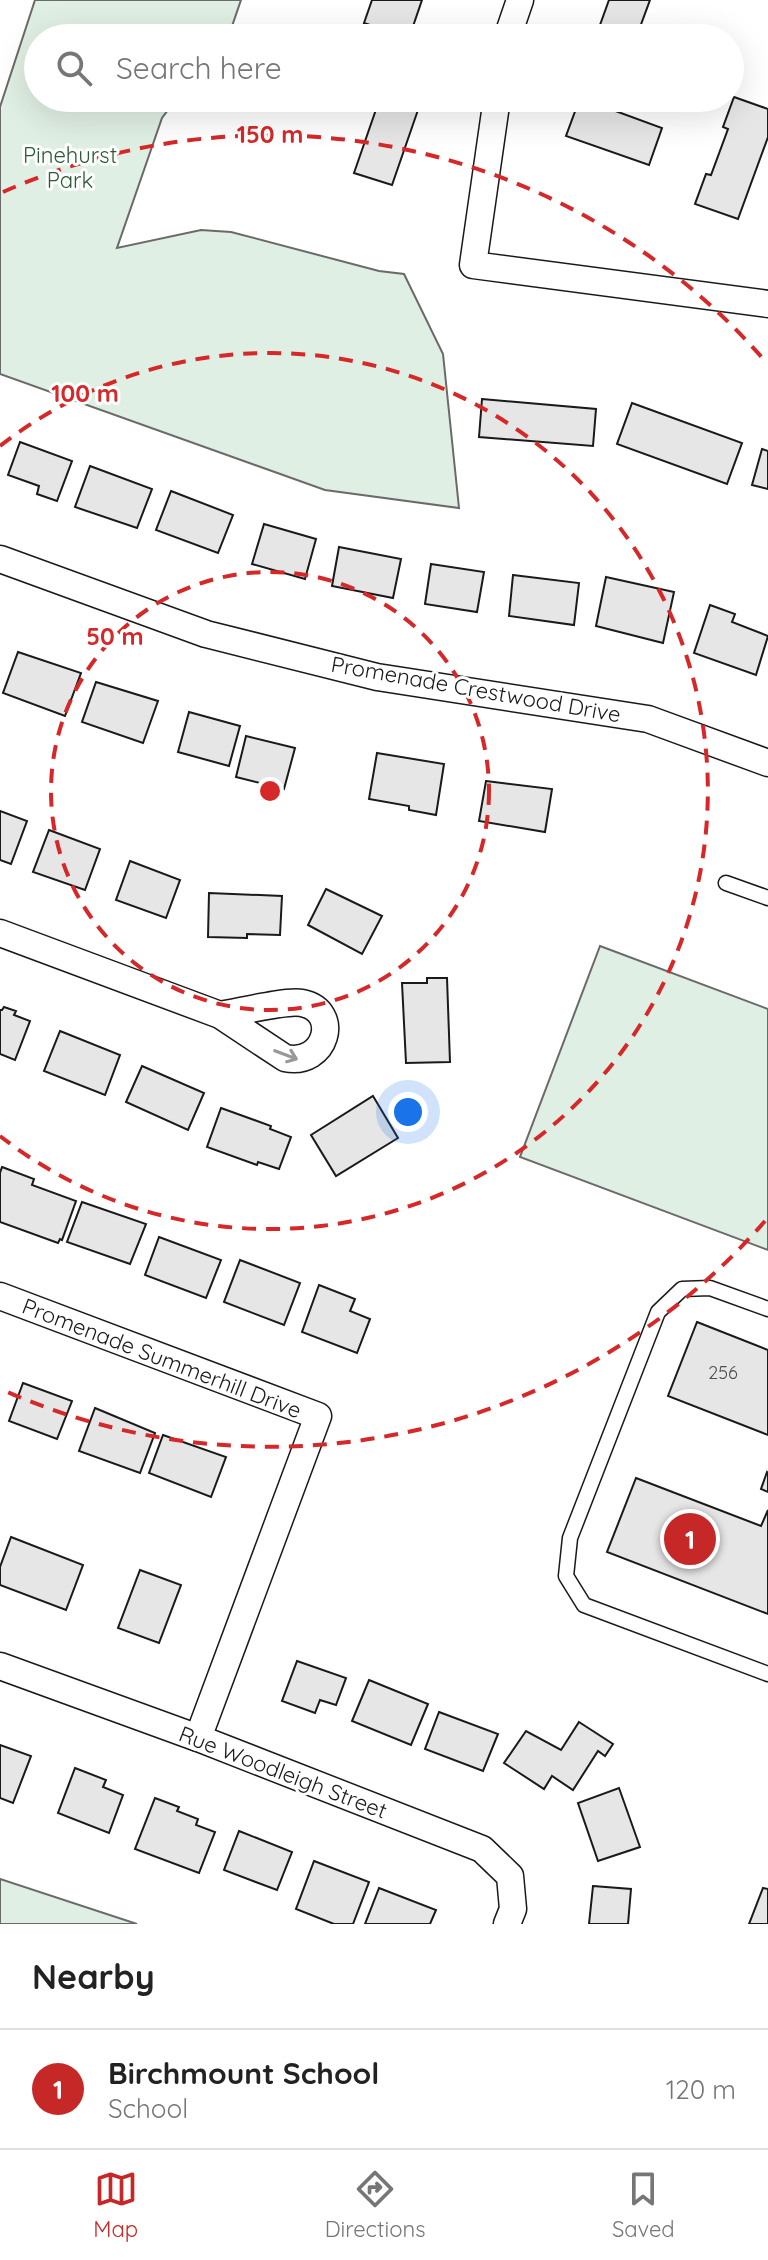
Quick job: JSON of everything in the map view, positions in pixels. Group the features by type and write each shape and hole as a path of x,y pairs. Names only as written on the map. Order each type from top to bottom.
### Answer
{"street":[{"path":"512,24 520,0"},
{"path":"495,112 473,265 768,304"},
{"name":"Promenade Crestwood Drive","path":"0,559 206,634 377,677 648,719 768,763"},
{"path":"0,933 220,1015"},
{"name":"Promenade Summerhill Drive","path":"0,1296 318,1416 198,1738"},
{"name":"Rue Woodleigh Street","path":"0,1666 198,1738 482,1849 510,1876 513,1909 507,1924"}],"lane":[{"path":"726,883 768,898"},
{"path":"768,1309 710,1288 682,1289 658,1312 570,1538 566,1576 584,1605 768,1674"}],"green space":[{"path":"35,0 241,0 233,24 27,24"},
{"name":"Pinehurst Park","path":"24,34 24,112 166,112 117,248 201,230 231,232 379,271 404,274 443,354 459,508 325,490 0,374 0,107"},
{"path":"600,946 768,1009 768,1250 520,1157"},
{"path":"0,1879 137,1924 0,1924"}],"building":[{"path":"372,0 422,0 414,24 364,23"},
{"path":"609,0 650,0 641,24 600,24"},
{"path":"744,101 768,109 768,137 738,219 695,204 706,174 711,175 728,129 723,127 728,112 744,112"},
{"path":"375,112 417,112 392,185 354,173"},
{"path":"575,112 618,112 662,128 649,165 566,136"},
{"path":"482,399 596,409 593,446 479,437"},
{"path":"632,403 742,443 727,484 617,444"},
{"path":"20,442 72,461 57,501 37,494 39,486 8,475"},
{"path":"762,449 768,451 768,489 752,485"},
{"path":"90,466 152,489 137,528 75,507"},
{"path":"171,491 233,515 218,553 156,530"},
{"path":"264,524 316,539 305,579 252,564"},
{"path":"339,547 401,559 393,598 332,586"},
{"path":"431,564 484,572 477,612 425,604"},
{"path":"513,575 579,583 574,625 509,616"},
{"path":"606,577 674,592 663,643 596,626"},
{"path":"710,605 735,614 732,622 768,636 756,675 694,653"},
{"path":"18,652 81,673 65,716 3,693"},
{"path":"96,682 158,701 143,743 82,722"},
{"path":"189,712 240,726 229,766 178,752"},
{"path":"246,736 295,748 284,789 236,777"},
{"path":"377,753 444,764 436,815 409,810 409,806 369,799"},
{"path":"486,781 552,789 545,832 479,821"},
{"path":"0,811 27,821 11,864 0,860"},
{"path":"49,830 100,849 85,890 33,872"},
{"path":"130,861 180,880 166,918 116,900"},
{"path":"326,889 382,916 362,954 308,925"},
{"path":"209,893 282,896 280,935 208,937"},
{"path":"427,978 447,978 450,1062 406,1063 402,983 427,983"},
{"path":"4,1007 30,1021 15,1060 0,1054 0,1010"},
{"path":"60,1031 120,1055 105,1095 44,1071"},
{"path":"142,1066 204,1093 188,1130 126,1102"},
{"path":"373,1096 398,1138 336,1176 311,1135"},
{"path":"221,1108 271,1126 270,1129 291,1137 279,1169 258,1162 257,1165 207,1147"},
{"path":"2,1167 34,1179 32,1185 76,1201 62,1240 58,1243 0,1222"},
{"path":"82,1202 146,1224 130,1264 67,1242"},
{"path":"159,1237 221,1260 206,1298 145,1275"},
{"path":"240,1260 300,1283 284,1325 224,1302"},
{"path":"319,1285 355,1299 350,1311 370,1319 357,1353 302,1332"},
{"path":"697,1322 768,1350 768,1435 668,1396"},
{"path":"23,1383 72,1401 57,1439 9,1421"},
{"path":"95,1408 155,1433 140,1473 79,1451"},
{"path":"163,1435 226,1457 211,1497 149,1473"},
{"path":"768,1473 768,1492 761,1489"},
{"path":"636,1478 761,1526 768,1510 768,1614 607,1552"},
{"path":"11,1537 83,1565 66,1610 0,1585 0,1567"},
{"path":"140,1570 181,1585 159,1643 118,1628"},
{"path":"297,1661 346,1678 336,1705 320,1700 315,1713 282,1701"},
{"path":"369,1680 428,1704 411,1745 352,1721"},
{"path":"439,1712 498,1734 483,1771 425,1749"},
{"path":"579,1722 613,1744 605,1756 598,1751 573,1790 552,1776 544,1789 504,1763 526,1731 561,1750"},
{"path":"0,1745 31,1756 13,1803 0,1798"},
{"path":"75,1768 106,1780 103,1787 123,1795 109,1833 58,1813"},
{"path":"619,1788 640,1847 598,1861 578,1803"},
{"path":"155,1798 179,1807 177,1811 198,1819 196,1825 215,1832 199,1873 135,1849"},
{"path":"239,1831 292,1852 277,1890 224,1870"},
{"path":"314,1861 369,1882 353,1924 334,1924 296,1909"},
{"path":"593,1886 631,1889 628,1924 589,1924"},
{"path":"379,1888 436,1910 430,1924 365,1924"},
{"path":"763,1888 768,1889 768,1924 749,1924"}],"place":[{"name":"Birchmount School","path":"690,1539"}]}
